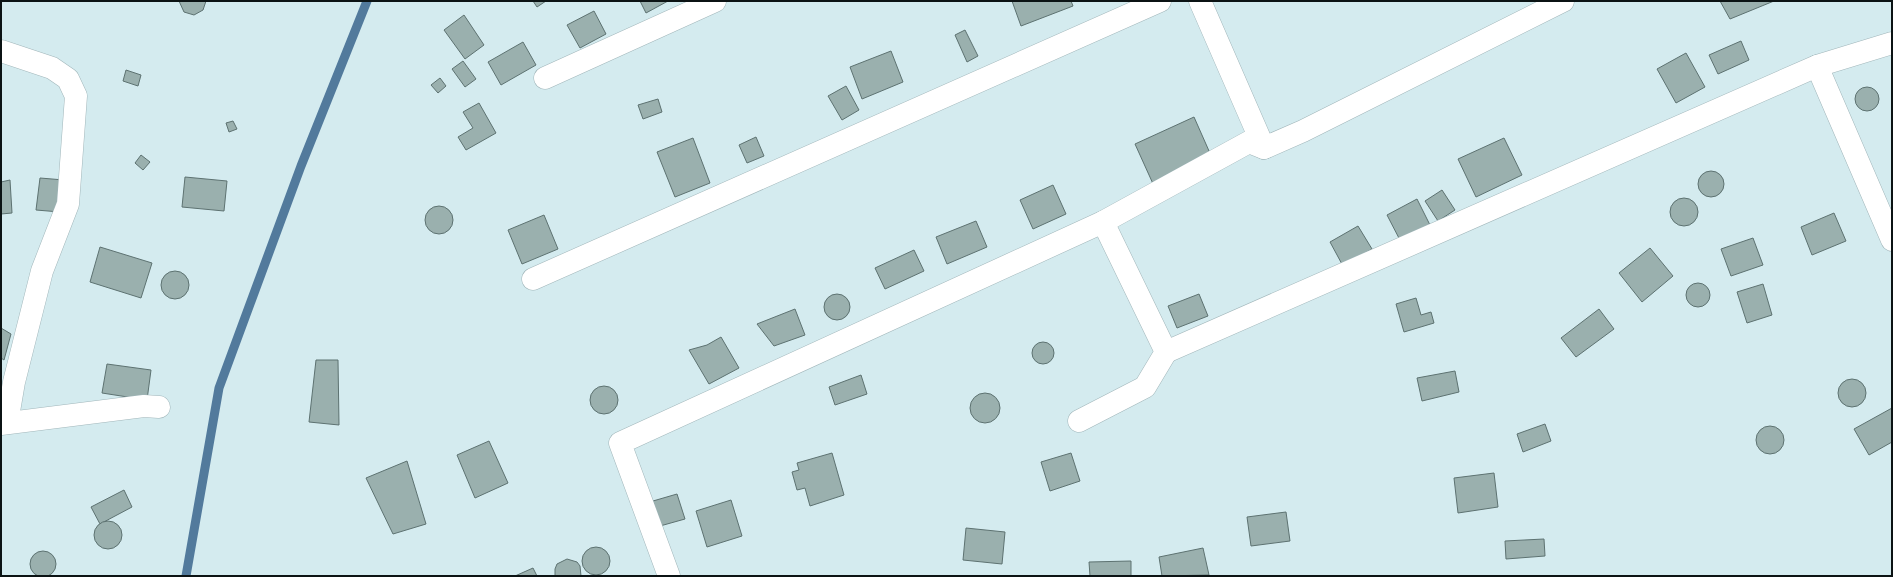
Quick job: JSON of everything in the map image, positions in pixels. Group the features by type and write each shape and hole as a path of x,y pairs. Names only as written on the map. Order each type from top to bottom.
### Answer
{"street":[{"path":"545,78 715,1"},
{"path":"533,279 1160,1"},
{"path":"1200,1 1264,148"},
{"path":"669,576 620,442 1104,222 1249,142 1264,148 1303,131 1563,1"},
{"path":"1079,421 1145,387 1166,352 1817,66 1892,43"},
{"path":"1,51 52,68 68,79 76,96 68,204 42,271 4,424 144,406 159,408"},
{"path":"1817,66 1892,240"},
{"path":"1104,222 1166,352"}],"building":[{"path":"179,1 206,1 203,10 194,15 184,12"},
{"path":"533,1 546,1 537,7"},
{"path":"640,1 668,1 646,13"},
{"path":"1012,1 1071,1 1073,6 1021,26"},
{"path":"1720,1 1774,1 1730,19"},
{"path":"594,11 606,34 580,48 567,25"},
{"path":"464,15 484,45 465,59 444,30"},
{"path":"965,30 978,56 967,62 955,35"},
{"path":"1741,41 1749,60 1718,74 1709,55"},
{"path":"523,42 536,65 501,85 488,62"},
{"path":"891,51 903,82 862,99 850,67"},
{"path":"1686,53 1705,87 1676,103 1657,69"},
{"path":"463,61 476,79 465,87 452,69"},
{"path":"126,70 141,75 138,86 123,81"},
{"path":"440,78 446,86 438,93 431,85"},
{"path":"846,86 859,110 842,120 828,96"},
{"path":"1867,87 1872,88 1878,94 1878,104 1872,110 1867,111 1862,110 1856,104 1855,99 1856,94 1862,88"},
{"path":"658,99 662,112 643,119 638,105"},
{"path":"479,103 496,133 466,150 458,137 473,128 463,112"},
{"path":"1194,117 1213,160 1154,186 1135,144"},
{"path":"233,121 237,129 229,132 226,123"},
{"path":"756,137 764,156 747,163 739,145"},
{"path":"693,138 710,183 675,197 657,152"},
{"path":"1504,138 1522,175 1476,197 1458,159"},
{"path":"141,155 150,162 143,170 135,163"},
{"path":"1711,171 1720,175 1724,184 1720,193 1711,197 1702,193 1698,184 1702,175"},
{"path":"185,177 227,181 224,211 182,207"},
{"path":"40,178 64,180 60,212 36,210"},
{"path":"10,180 12,213 1,214 1,182"},
{"path":"1053,185 1066,214 1033,229 1020,200"},
{"path":"1442,190 1455,210 1438,221 1425,201"},
{"path":"1684,198 1694,202 1698,212 1694,222 1684,226 1674,222 1670,212 1674,202"},
{"path":"1417,199 1431,227 1401,242 1387,215"},
{"path":"439,206 449,210 453,220 449,230 439,234 429,230 425,220 429,210"},
{"path":"1834,213 1846,241 1812,255 1801,227"},
{"path":"544,215 558,249 522,264 508,230"},
{"path":"976,221 987,247 947,264 936,237"},
{"path":"1358,226 1372,249 1343,266 1330,242"},
{"path":"1753,238 1763,265 1731,276 1721,249"},
{"path":"100,247 152,263 141,298 90,282"},
{"path":"1650,248 1673,276 1642,302 1619,273"},
{"path":"914,250 924,271 885,289 875,268"},
{"path":"175,271 185,275 189,285 185,295 175,299 165,295 161,285 165,275"},
{"path":"1698,283 1707,286 1710,295 1707,304 1698,307 1689,304 1686,295 1689,286"},
{"path":"1763,284 1772,315 1747,323 1737,292"},
{"path":"837,294 847,297 850,307 847,317 837,320 827,317 824,307 827,297"},
{"path":"1199,294 1208,316 1177,328 1168,306"},
{"path":"1416,298 1421,315 1431,312 1434,323 1404,332 1396,304"},
{"path":"795,309 805,335 774,346 757,324"},
{"path":"1599,309 1614,329 1576,357 1561,338"},
{"path":"1,328 11,334 4,360 1,358"},
{"path":"721,337 739,368 709,384 689,350 707,345"},
{"path":"1043,342 1051,345 1054,353 1051,361 1043,364 1035,361 1032,353 1035,345"},
{"path":"316,360 338,360 339,425 309,422"},
{"path":"107,364 151,370 147,400 102,393"},
{"path":"1455,371 1459,392 1422,401 1417,378"},
{"path":"861,375 867,394 835,405 829,387"},
{"path":"1852,379 1862,383 1866,393 1862,403 1852,407 1842,403 1838,393 1842,383"},
{"path":"604,386 614,390 618,400 614,410 604,414 594,410 590,400 594,390"},
{"path":"985,393 995,398 1000,408 995,418 985,423 975,418 970,408 975,398"},
{"path":"1892,408 1892,442 1869,455 1854,429"},
{"path":"1545,424 1551,441 1523,452 1517,434"},
{"path":"1770,426 1780,430 1784,440 1780,450 1770,454 1760,450 1756,440 1760,430"},
{"path":"489,441 508,483 475,498 457,455"},
{"path":"832,453 844,495 810,506 805,488 797,490 792,472 799,470 797,463"},
{"path":"1071,453 1080,481 1050,491 1041,462"},
{"path":"407,461 426,524 393,534 366,478"},
{"path":"1494,473 1498,507 1458,513 1454,478"},
{"path":"124,490 132,507 100,524 91,507"},
{"path":"677,494 685,519 660,526 653,501"},
{"path":"731,500 742,536 707,547 696,511"},
{"path":"1286,512 1290,541 1251,546 1247,517"},
{"path":"108,521 118,525 122,535 118,545 108,549 98,545 94,535 98,525"},
{"path":"966,528 1005,532 1002,564 963,560"},
{"path":"1544,539 1545,556 1506,559 1505,541"},
{"path":"596,547 606,551 610,561 606,571 596,575 586,571 582,561 586,551"},
{"path":"1203,548 1209,575 1162,576 1159,557"},
{"path":"43,551 53,554 56,564 53,574 43,577 33,574 30,564 33,554"},
{"path":"567,559 577,562 580,566 581,576 555,576 557,564"},
{"path":"1131,561 1131,576 1090,576 1089,562"},
{"path":"533,568 537,576 515,576"}],"waterway":[{"path":"186,576 219,388 301,166 367,1"}]}
